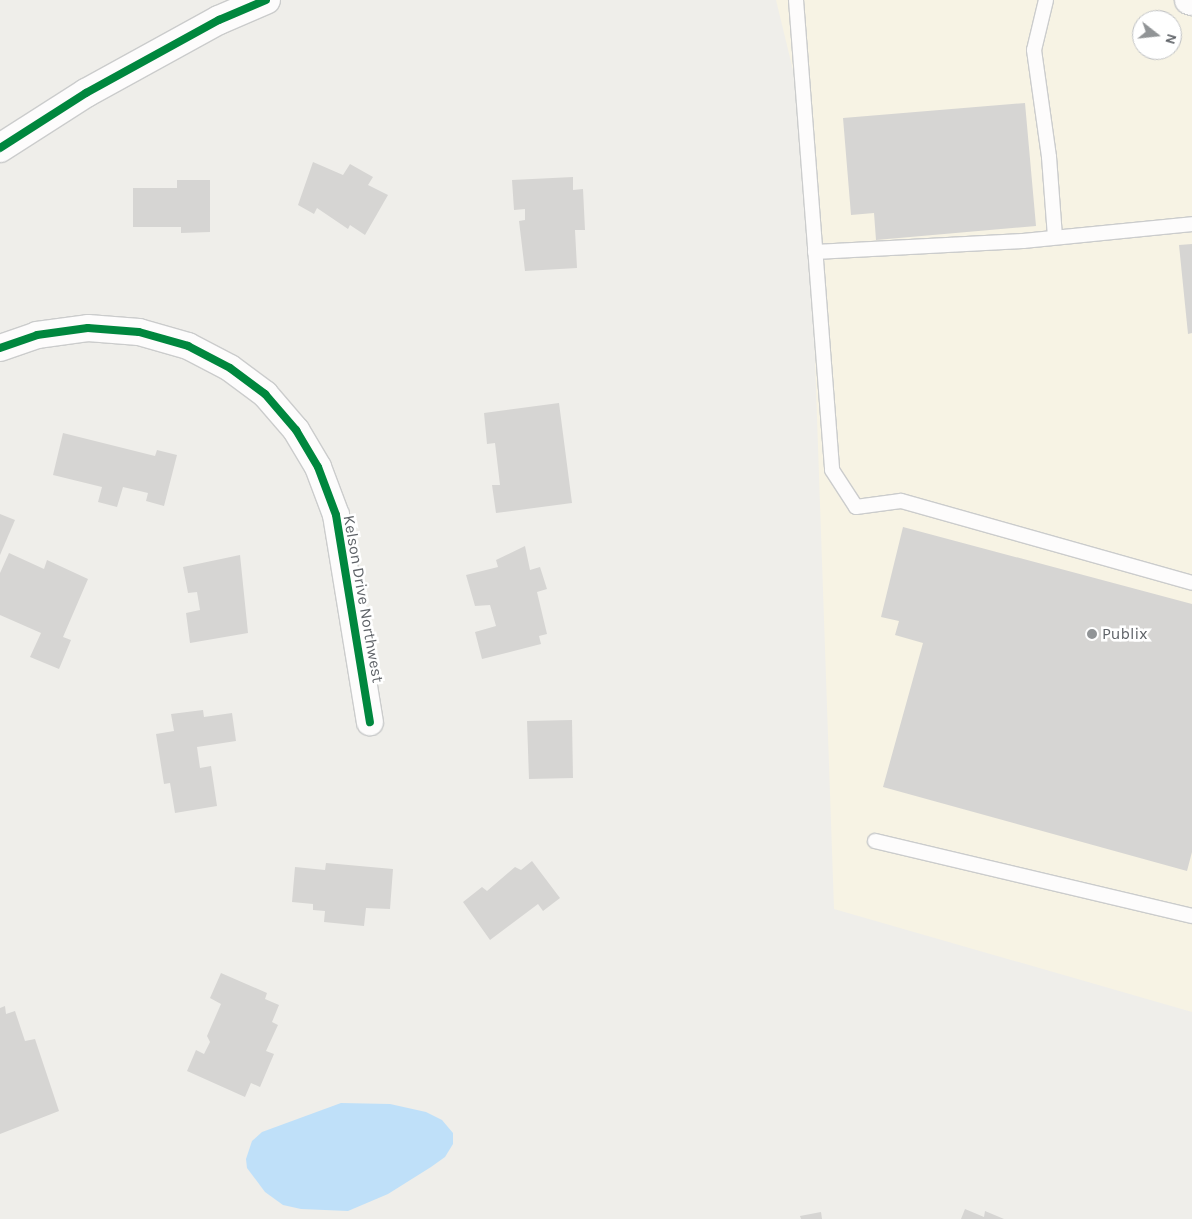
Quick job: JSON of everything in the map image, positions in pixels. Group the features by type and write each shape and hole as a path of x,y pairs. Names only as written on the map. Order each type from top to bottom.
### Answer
{"main road":[{"path":"0,148 103,84 219,20 266,0"}],"street":[{"name":"Kelson Drive Northwest","path":"0,348 37,335 88,328 139,332 188,346 230,368 265,394 296,430 318,467 336,515 370,722"}],"lane":[{"path":"796,0 832,470 856,507 901,501 1192,583"},
{"path":"1046,0 1034,50 1049,157 1055,236"},
{"path":"815,252 1055,236 1192,224"},
{"path":"875,841 1192,916"}],"shaded area":[{"path":"776,0 1192,0 1192,1012 834,909 807,128"}],"water":[{"path":"341,1103 390,1104 426,1112 442,1120 453,1133 453,1144 445,1157 431,1167 388,1194 348,1211 301,1209 283,1205 265,1192 247,1168 246,1159 252,1141 262,1132"}],"building":[{"path":"1025,103 1036,226 876,240 874,213 851,215 843,118"},
{"path":"313,162 343,175 350,164 373,177 368,185 388,195 365,235 350,225 348,229 317,208 314,214 298,205"},
{"path":"573,177 573,190 583,189 585,230 575,230 577,268 525,271 519,221 525,220 525,209 514,210 512,180"},
{"path":"177,180 210,180 210,232 181,233 181,227 133,227 133,188 177,188"},
{"path":"1192,244 1192,333 1188,334 1179,245"},
{"path":"559,403 572,503 496,513 492,485 500,485 495,443 487,444 484,413"},
{"path":"63,433 155,456 157,450 177,455 164,506 146,501 148,493 123,487 117,507 98,502 102,487 53,475"},
{"path":"0,514 15,520 0,555"},
{"path":"903,527 1192,604 1192,852 1187,871 883,787 923,643 895,635 899,621 881,617"},
{"path":"525,546 530,570 540,567 547,589 537,592 547,634 539,636 541,644 482,659 475,632 496,626 490,605 475,606 466,575 498,567 496,560"},
{"path":"9,553 44,569 47,560 88,579 63,637 71,640 59,669 30,657 41,633 0,615 0,573"},
{"path":"240,555 248,633 190,643 186,613 200,610 197,592 188,593 183,567"},
{"path":"203,710 204,717 232,713 236,741 197,747 200,768 211,766 217,806 175,813 170,783 164,784 156,734 174,731 171,714"},
{"path":"572,720 573,778 529,779 527,721"},
{"path":"532,861 560,898 543,911 538,904 490,940 463,902 482,887 487,891 515,867 521,870"},
{"path":"326,863 393,869 390,909 366,908 364,926 324,922 325,911 313,910 313,904 292,902 295,867 325,870"},
{"path":"221,973 267,993 265,999 279,1005 272,1022 278,1025 266,1051 274,1054 260,1087 251,1083 245,1097 187,1071 196,1050 204,1054 210,1042 207,1036 221,1004 210,998"},
{"path":"5,1006 6,1014 15,1011 25,1041 35,1039 59,1111 0,1134 0,1008"},
{"path":"965,1209 984,1217 985,1211 1004,1219 961,1219"},
{"path":"821,1212 822,1219 801,1219 800,1216"}],"cycle path":[{"path":"0,148 86,93 219,20 266,0"},
{"path":"0,348 37,335 88,328 139,332 188,346 230,368 265,394 296,430 318,467 336,515 370,722"}],"place":[{"name":"Publix","path":"1092,634"}]}
